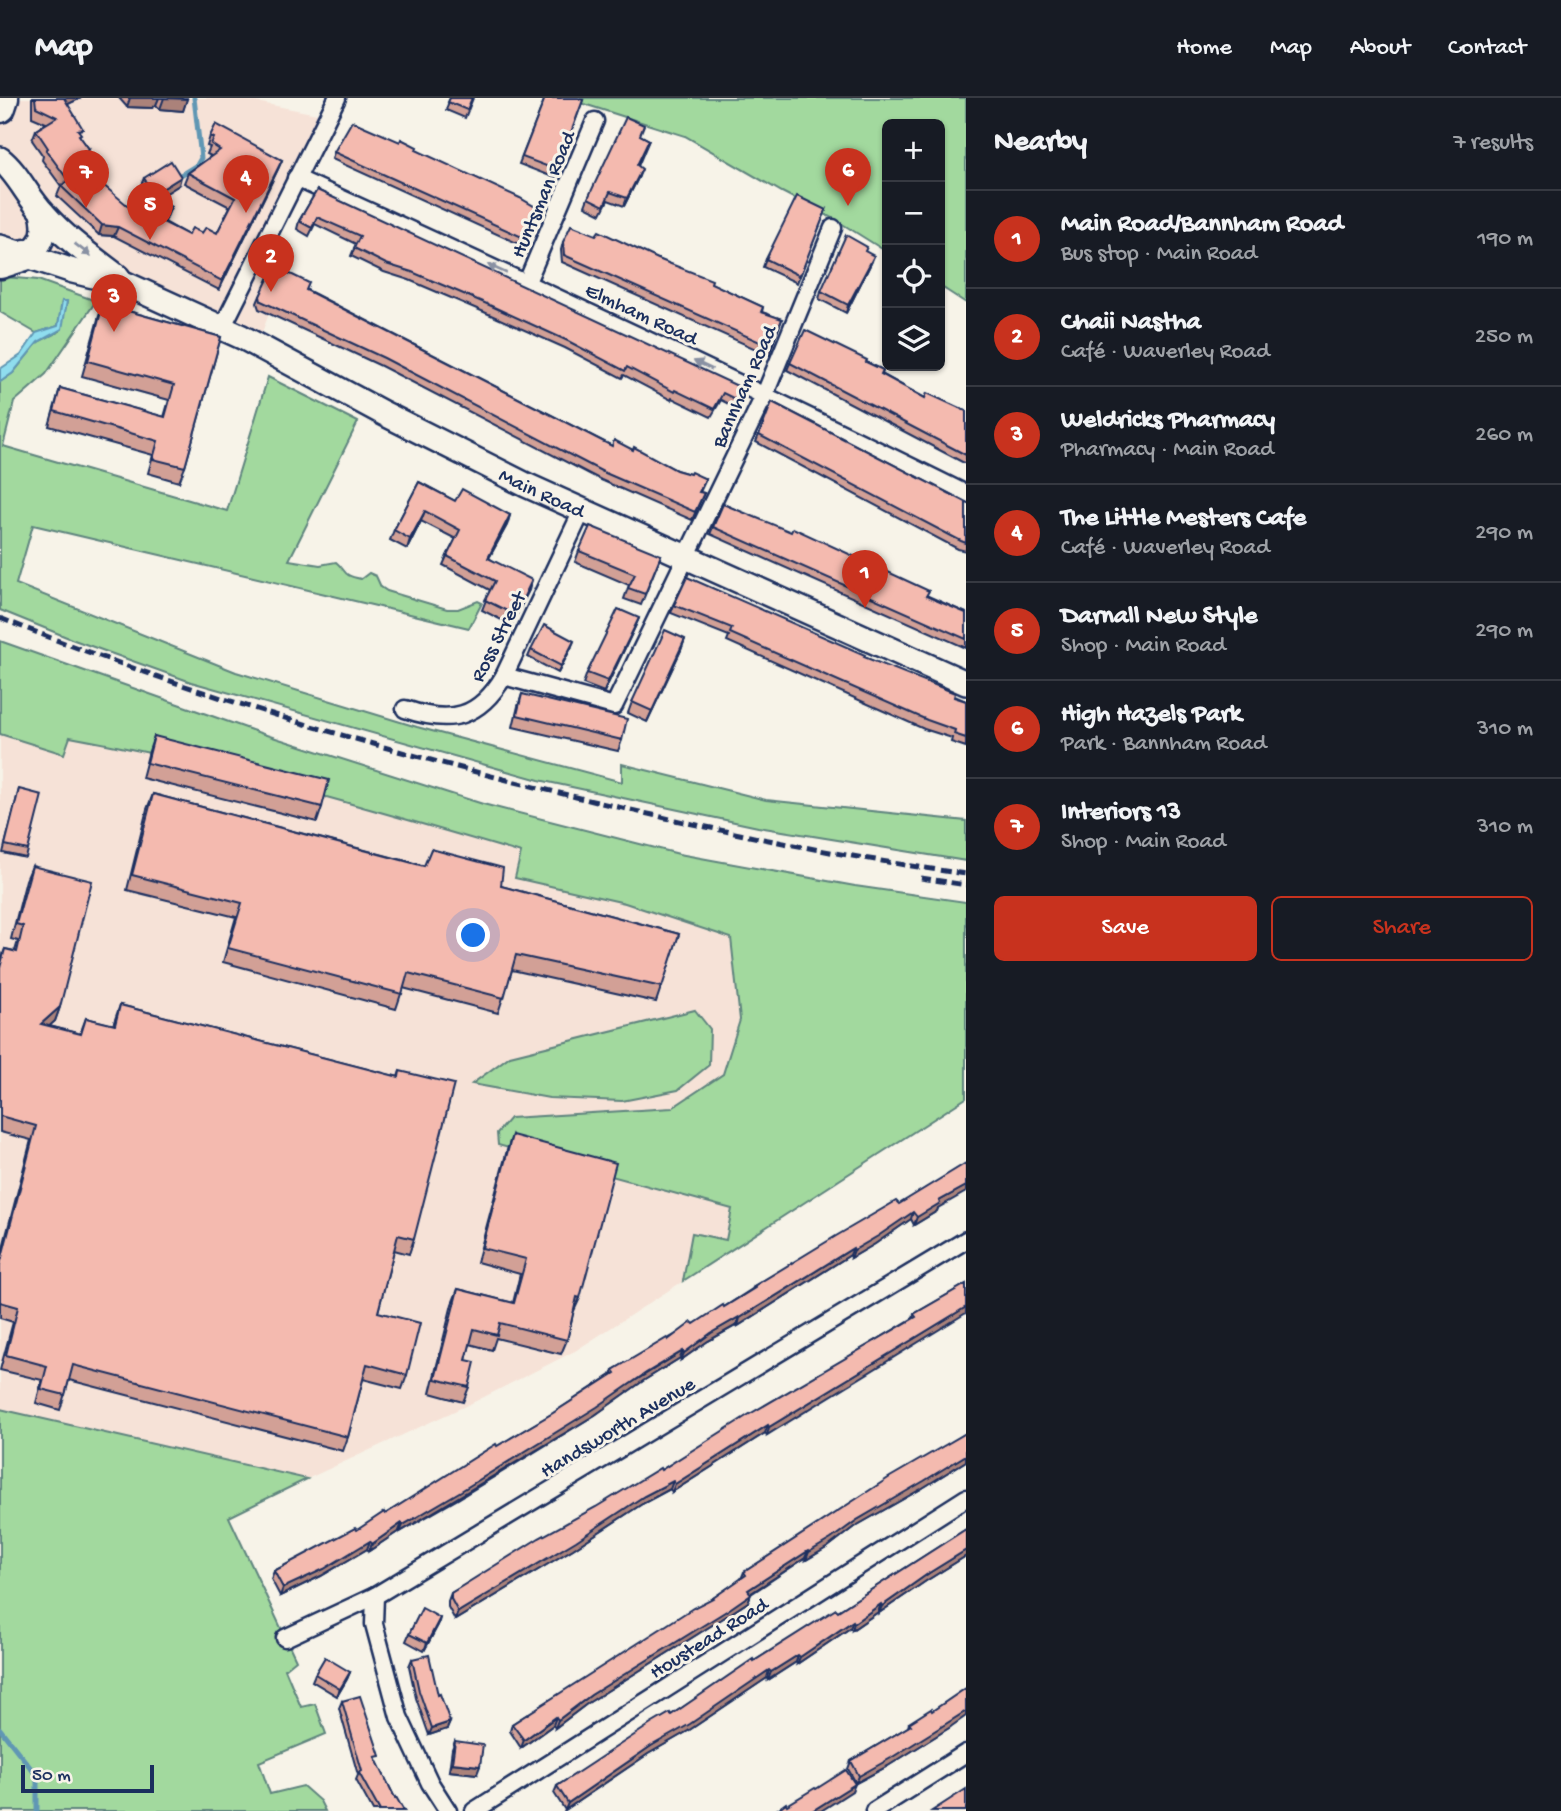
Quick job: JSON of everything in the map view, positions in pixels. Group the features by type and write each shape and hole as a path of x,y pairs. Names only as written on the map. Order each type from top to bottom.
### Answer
{"highway":[{"path":"0,107 3,98"}],"main road":[{"name":"Main Road","path":"0,159 42,213 72,242 126,284"},
{"path":"8,255 35,250 42,242 45,231 42,213"},
{"name":"Main Road","path":"8,255 126,284 222,328 383,413 582,511 966,683"}],"street":[{"path":"222,328 337,98"},
{"name":"Huntsman Road","path":"527,282 595,121"},
{"name":"Elmham Road","path":"296,178 527,282 765,394 966,494"},
{"name":"Bannham Road","path":"504,676 614,706 765,394 833,228"},
{"name":"Ross Street","path":"405,709 428,717 452,718 474,711 493,694 582,511"},
{"name":"Handsworth Avenue","path":"285,1638 375,1596 966,1240"},
{"name":"Houstead Road","path":"474,1811 966,1498"},
{"path":"375,1596 374,1624 399,1717 430,1783 448,1811"},
{"path":"874,1811 966,1753"}],"shaded area":[{"path":"0,98 236,98 327,116 265,241 298,257 269,314 257,345 0,238"},
{"path":"0,696 966,958 966,1098 575,1351 474,1402 307,1479 0,1409"}],"green space":[{"path":"565,98 966,98 966,303 945,289 945,119 882,119 882,249 836,220 685,136"},
{"path":"5,277 38,280 96,301 46,374 14,402 3,446 227,511 268,377 358,422 289,560 320,565 336,562 350,576 361,579 369,573 376,576 381,587 387,591 447,609 458,609 478,601 482,603 469,628 33,525 16,584 236,672 417,727 622,782 622,764 766,800 966,821 966,861 758,827 539,780 191,682 0,610 0,382 13,373 38,342 60,331 67,302 62,301 58,326 36,333 0,312 0,279"},
{"path":"0,641 260,733 483,804 679,854 855,886 966,902 966,1098 683,1281 692,1233 726,1240 732,1209 498,1145 497,1133 510,1118 672,1108 723,1074 740,1020 731,938 625,903 515,878 521,853 353,804 241,774 127,748 70,737 64,754 0,734"},
{"path":"695,1010 710,1029 709,1065 678,1090 622,1101 549,1098 472,1084 510,1056"},
{"path":"0,1409 307,1479 229,1517 296,1660 285,1669 301,1707 315,1704 326,1734 259,1762 270,1794 303,1786 320,1801 325,1811 0,1811"}],"water":[{"path":"62,301 67,301 62,329 38,342 13,373 0,382 0,369 21,355 36,333 58,326"}],"building":[{"path":"35,98 64,98 83,129 78,130 81,134 79,135 89,149 70,163 91,184 96,179 133,210 138,205 141,207 147,196 171,207 163,222 188,235 192,228 202,233 206,227 217,233 235,198 188,173 220,150 211,144 214,138 210,136 216,124 282,160 222,281 118,227 102,225 61,186 68,180 46,150 48,148 36,130 57,117 36,107"},
{"path":"450,98 472,98 467,110 448,102"},
{"path":"545,98 583,100 557,170 522,157"},
{"path":"626,117 644,125 640,135 649,140 637,165 642,169 627,198 610,192 604,206 588,198"},
{"path":"352,121 400,142 401,139 417,147 416,150 537,208 522,237 334,152"},
{"path":"171,161 181,177 154,194 144,178"},
{"path":"317,190 744,389 739,401 723,393 714,409 627,367 625,371 487,304 412,272 386,264 354,248 360,236 317,217 312,228 299,221"},
{"path":"797,196 826,210 800,276 766,259"},
{"path":"571,225 596,235 599,231 658,259 712,280 711,283 763,307 761,312 782,319 771,347 564,255 563,242"},
{"path":"846,235 867,247 865,251 874,256 848,305 821,291"},
{"path":"274,266 309,283 306,290 612,446 614,440 633,450 634,447 676,470 690,474 691,472 706,479 699,492 704,493 695,512 603,472 384,358 261,301 260,296"},
{"path":"103,304 221,337 185,467 153,459 158,441 54,411 60,388 165,417 174,385 88,361"},
{"path":"805,330 867,360 866,362 882,370 881,374 925,398 927,393 966,411 966,455 790,363"},
{"path":"772,402 966,502 966,543 759,435"},
{"path":"419,482 455,501 462,489 510,515 488,558 532,580 515,615 485,600 495,581 447,556 460,530 425,511 410,539 394,530"},
{"path":"723,504 791,532 793,528 929,591 926,596 966,613 966,639 713,527"},
{"path":"590,526 661,555 645,594 628,588 635,574 579,551"},
{"path":"687,577 865,655 864,657 955,693 954,697 966,701 966,738 954,734 955,730 730,633 732,628 674,605"},
{"path":"618,609 639,618 608,681 587,673"},
{"path":"544,625 574,641 561,666 531,650"},
{"path":"665,630 685,639 652,711 632,702"},
{"path":"522,694 627,719 622,740 517,715"},
{"path":"154,736 329,780 322,807 147,763"},
{"path":"19,789 42,795 28,850 5,845"},
{"path":"153,794 424,866 431,849 503,868 501,886 679,934 662,987 516,955 504,998 408,973 402,994 228,948 242,903 132,875"},
{"path":"32,866 92,881 60,1007 41,1024 81,1034 86,1018 115,1025 120,1005 399,1077 400,1071 454,1084 414,1239 398,1235 378,1312 420,1323 407,1375 367,1364 348,1437 73,1365 65,1395 41,1389 47,1366 6,1355 18,1307 0,1302 0,1265 36,1126 0,1116 0,968 5,949 17,952 23,926 16,924"},
{"path":"512,1135 616,1163 567,1340 500,1323 497,1335 474,1329 466,1360 475,1362 469,1387 435,1379 458,1289 514,1303 526,1259 482,1248"},
{"path":"966,1163 966,1186 939,1201 940,1203 917,1217 913,1212 878,1236 854,1250 853,1248 711,1333 684,1353 683,1351 646,1373 597,1407 461,1491 403,1525 402,1523 372,1544 370,1541 324,1569 283,1588 274,1571 355,1528 357,1530 384,1512 385,1514 496,1444 497,1446 553,1413 615,1373 613,1370 667,1338 668,1340 692,1322 694,1324 723,1305 724,1307 836,1236 896,1201 899,1204"},
{"path":"966,1284 966,1307 675,1484 673,1481 644,1496 576,1541 458,1612 451,1593 539,1538 660,1468 661,1470 748,1415 916,1317 914,1314"},
{"path":"966,1433 966,1455 808,1551 748,1590 751,1594 728,1610 591,1695 558,1720 556,1717 524,1740 512,1724 693,1608 713,1598 746,1575 744,1572 890,1477"},
{"path":"966,1529 966,1550 800,1657 798,1655 771,1672 769,1670 568,1803 557,1786 651,1724 670,1713 671,1715 753,1659 754,1661 836,1609 838,1611"},
{"path":"422,1608 440,1618 427,1643 409,1634"},
{"path":"429,1655 438,1695 440,1694 450,1722 432,1728 419,1691 412,1659"},
{"path":"325,1657 350,1672 340,1689 315,1674"},
{"path":"966,1688 966,1711 859,1776 851,1761"},
{"path":"360,1696 380,1756 375,1757 404,1811 380,1811 359,1773 362,1771 342,1701"},
{"path":"455,1741 483,1745 480,1766 452,1763"},
{"path":"846,1770 855,1784 812,1811 775,1811 816,1789"},
{"path":"966,1789 966,1811 932,1811"}],"waterway":[{"path":"179,176 197,165 201,158 194,98"},
{"path":"0,1729 37,1776 37,1811"}],"railway":[{"path":"0,618 213,695 430,760 722,830 868,859 966,874"},
{"path":"921,878 966,885"}],"place":[{"name":"High Hazels Park","path":"848,206"},
{"name":"Interiors 13","path":"86,208"},
{"name":"The Little Mesters Cafe","path":"246,213"},
{"name":"Darnall New Style","path":"150,240"},
{"name":"Chaii Nastha","path":"271,292"},
{"name":"Weldricks Pharmacy","path":"114,332"},
{"name":"Main Road/Bannham Road","path":"865,608"}]}
